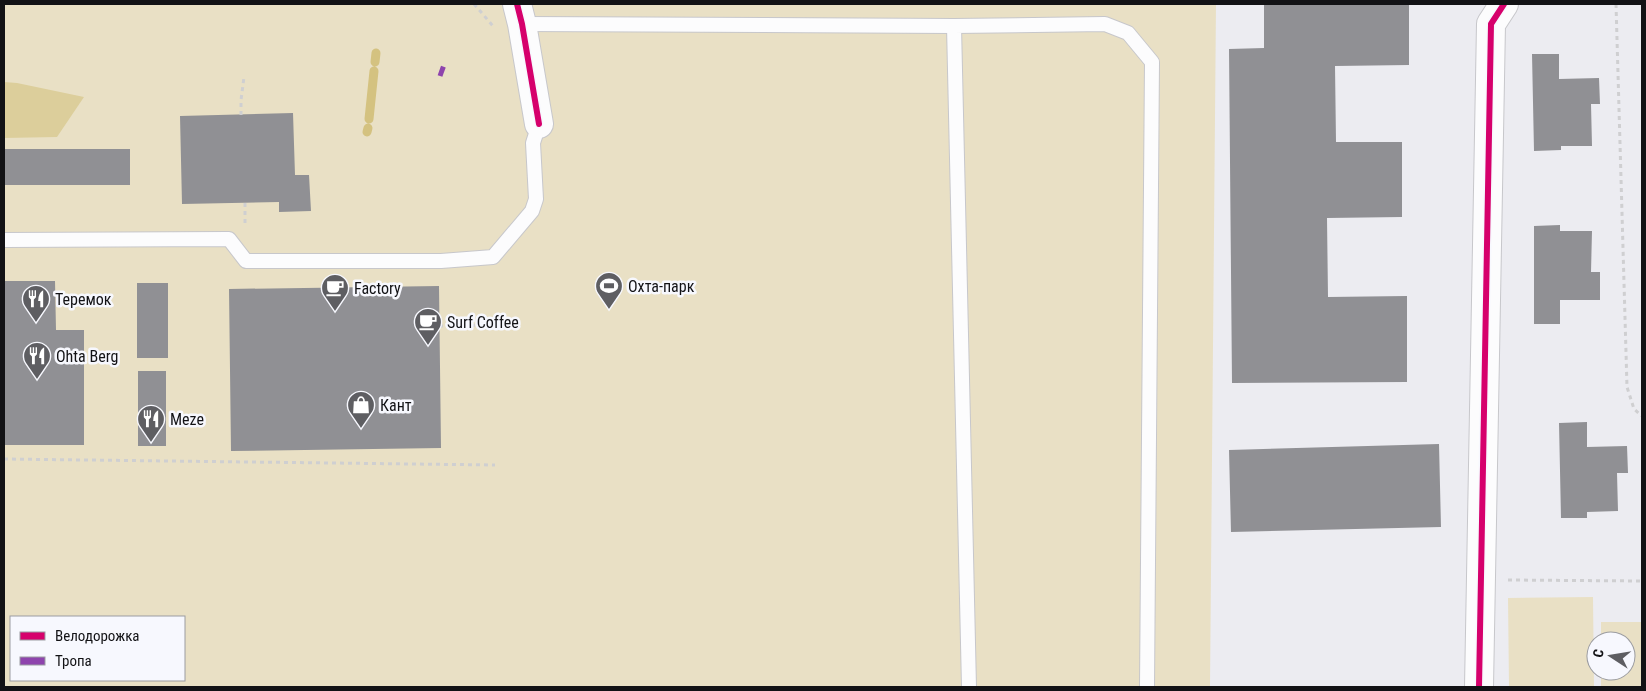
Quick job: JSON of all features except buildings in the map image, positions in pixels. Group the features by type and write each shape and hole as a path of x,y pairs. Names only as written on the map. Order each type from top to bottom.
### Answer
{"street":[{"path":"1479,687 1491,24 1504,4"},
{"path":"519,14 539,124"}],"lane":[{"path":"519,14 954,26 1105,24 1128,33 1152,62 1147,687"},
{"path":"954,26 969,687"},
{"path":"4,240 230,238 246,261 441,261 493,257 532,211 536,198 533,143 539,124"}],"path":[{"path":"474,4 494,28"},
{"path":"1616,4 1627,387 1634,409 1642,416"},
{"path":"241,115 244,77"},
{"path":"439,326 494,325"},
{"path":"4,459 495,466"},
{"path":"1480,580 1642,581"}],"shaded area":[{"name":"Охта-парк","path":"4,4 1216,4 1210,687 4,687"},
{"path":"4,82 84,97 57,137 4,138"},
{"path":"1593,597 1593,631 1586,631 1586,681 1594,681 1594,687 1509,687 1508,598"},
{"path":"1601,622 1642,622 1642,687 1601,687 1601,681 1636,681 1636,631 1601,631"}],"waterway":[{"path":"375,62 376,53"},
{"path":"369,119 374,71"},
{"path":"367,132 368,128"}],"marked path":[{"path":"440,76 445,62"}],"cycle path":[{"path":"517,4 539,124"},
{"path":"1479,687 1491,24 1504,4"}],"place":[{"name":"Охта-парк","path":"609,310"},
{"name":"Factory","path":"335,312"},
{"name":"Теремок","path":"36,323"},
{"name":"Surf Coffee","path":"428,346"},
{"name":"Ohta Berg","path":"37,380"},
{"name":"Кант","path":"361,429"},
{"name":"Meze","path":"151,443"}]}
